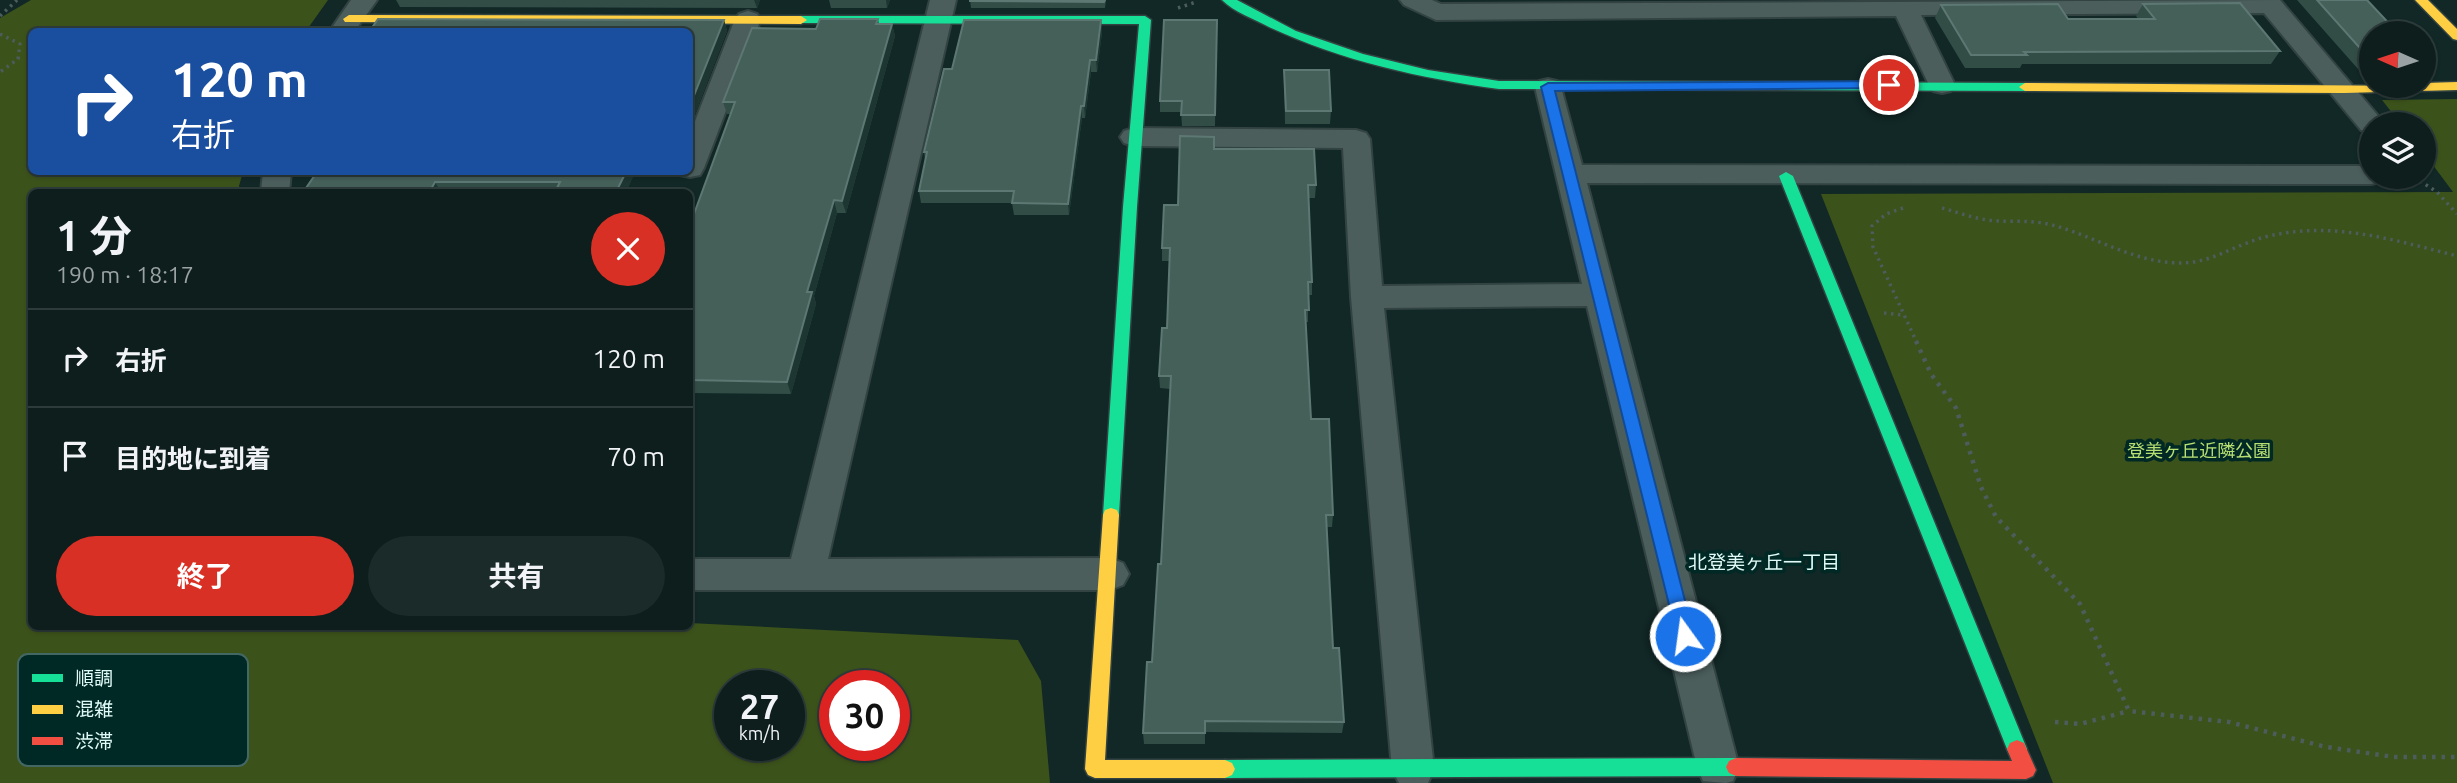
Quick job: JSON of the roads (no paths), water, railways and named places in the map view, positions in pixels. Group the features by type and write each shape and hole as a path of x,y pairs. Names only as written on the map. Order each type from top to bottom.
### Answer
{"street":[{"path":"1228,0 1280,30 1360,61 1452,80 1548,87 1942,85 2344,89 2457,86"},
{"path":"1413,0 1436,12 1532,5 2269,2 2362,112"},
{"path":"2421,0 2457,36"},
{"path":"1904,5 1942,85"},
{"path":"806,575 940,9"},
{"path":"351,17 748,19 940,9 1145,20 1134,137 1110,574 1095,769 1718,767 2026,770 1786,176"},
{"path":"695,140 748,19"},
{"path":"1548,87 1718,767"},
{"path":"1134,137 1356,139 1367,297 1413,769"},
{"path":"1569,174 2359,175"},
{"path":"1367,297 1599,295"},
{"path":"693,575 1110,574"}],"district":[{"name":"北登美ヶ丘一丁目","path":"1764,562"}],"park label":[{"name":"登美ヶ丘近隣公園","path":"2199,450"}]}
